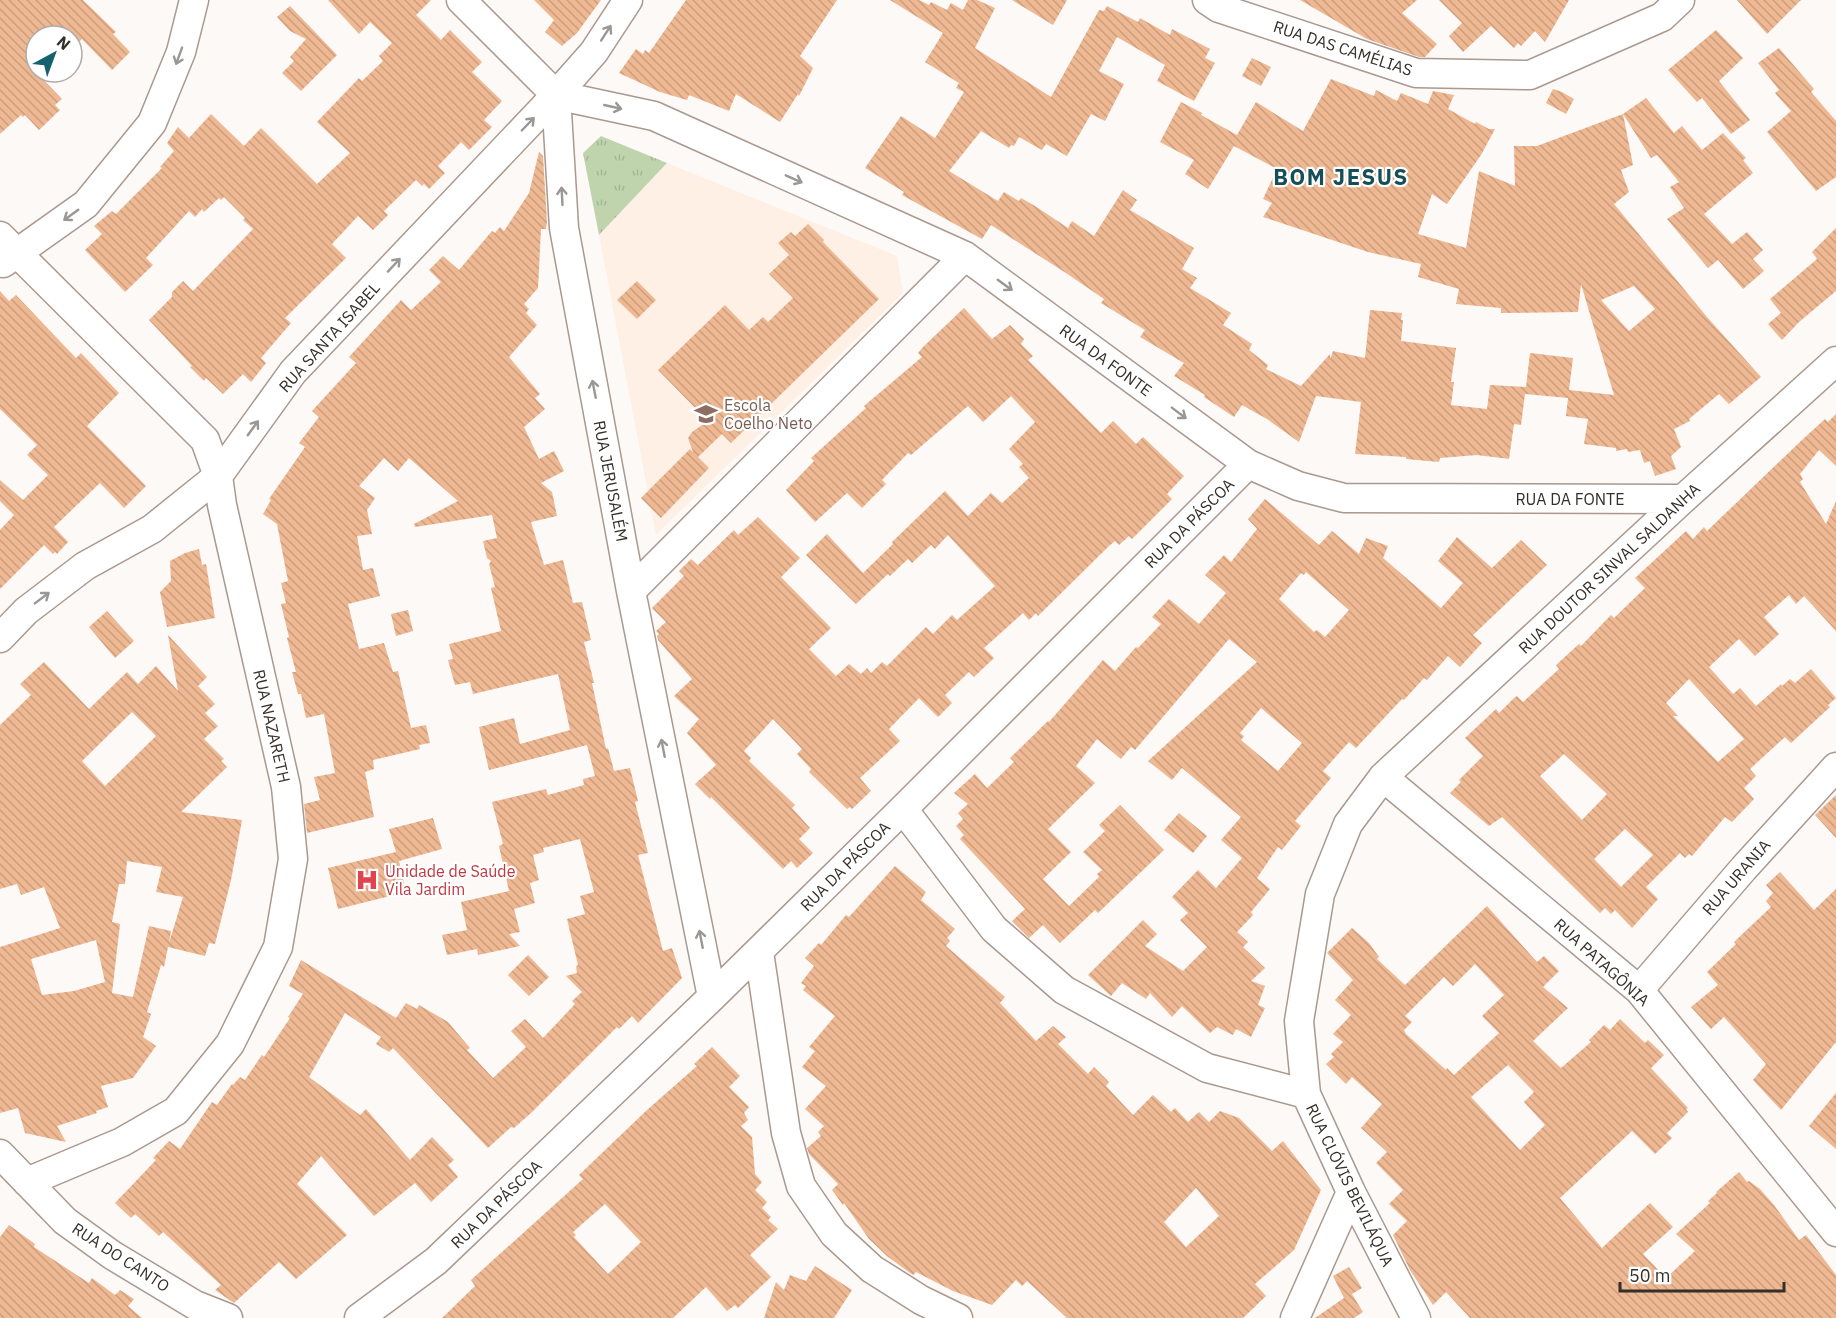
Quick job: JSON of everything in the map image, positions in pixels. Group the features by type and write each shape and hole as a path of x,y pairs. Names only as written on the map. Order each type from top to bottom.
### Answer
{"street":[{"path":"6,251 86,204 152,123 181,52 194,0"},
{"path":"461,0 556,95"},
{"name":"RUA SANTA ISABEL","path":"0,638 26,610 85,566 152,529 218,476 293,372 556,95 594,52 628,0"},
{"name":"RUA DAS CAMÉLIAS","path":"1218,3 1416,73 1530,75 1662,17 1680,0"},
{"name":"RUA DA FONTE","path":"556,95 654,116 965,256 1248,464 1298,486 1344,498 1683,499"},
{"name":"RUA JERUSALÉM","path":"556,95 564,228 631,591 712,997"},
{"name":"RUA NAZARETH","path":"6,251 205,440 218,476 222,505 286,787 293,859 278,947 230,1044 176,1111 122,1142 27,1182"},
{"path":"631,591 965,256"},
{"name":"RUA DOUTOR SINVAL SALDANHA","path":"1383,777 1683,499 1836,361"},
{"name":"RUA DA PÁSCOA","path":"359,1318 436,1261 759,952 1248,464"},
{"name":"RUA URANIA","path":"1639,990 1744,868 1836,767"},
{"name":"RUA PATAGÔNIA","path":"1383,777 1639,990 1836,1232"},
{"name":"RUA CLÓVIS BEVILÁQUA","path":"1383,777 1348,824 1320,894 1299,1021 1306,1094 1351,1192 1416,1318"},
{"path":"903,809 994,929 1064,990 1207,1068 1306,1094"},
{"path":"759,952 786,1133 801,1186 834,1234 872,1269 921,1300 958,1318"},
{"name":"RUA DO CANTO","path":"0,1154 65,1221 112,1255 195,1305 228,1318"},
{"path":"1295,1318 1351,1192"}],"shaded area":[{"name":"Escola Coelho Neto","path":"667,163 897,256 903,293 656,535 599,235"}],"green space":[{"path":"601,136 667,163 599,235 583,153"}],"building":[{"path":"0,0 83,0 116,32 113,34 130,52 112,70 84,41 84,24 24,24 24,84 48,84 62,99 55,105 60,110 39,130 25,115 23,117 21,115 0,134"},
{"path":"328,0 431,0 416,15 441,40 450,30 482,62 472,72 502,101 484,120 492,127 469,150 461,142 438,166 445,173 429,189 416,180 384,211 388,215 373,230 358,216 332,244 346,258 285,318 291,323 261,358 266,363 251,382 243,374 223,394 206,378 204,381 190,367 192,366 149,320 172,297 172,292 183,281 193,291 253,229 243,220 245,218 224,197 221,200 219,198 204,212 202,209 195,217 189,211 146,258 153,265 125,292 85,250 102,234 94,226 112,211 116,214 162,168 160,167 174,151 167,143 178,127 189,138 211,114 244,146 261,128 317,184 350,153 317,122 359,78 362,81 383,61 379,56 392,43 370,22 359,34"},
{"path":"534,0 601,0 577,33 562,46 545,32 554,20"},
{"path":"686,0 837,0 800,56 813,68 799,96 798,94 780,122 736,94 729,111 689,95 687,100 660,92 619,73 636,49 643,54 645,50 649,53"},
{"path":"890,0 919,0 929,5 931,2 947,10 951,3 963,10 968,0 977,0 995,8 975,48 1051,97 1099,10 1104,11 1107,6 1138,22 1140,18 1170,35 1172,29 1210,49 1205,58 1215,63 1194,101 1157,81 1165,65 1117,37 1099,71 1124,84 1105,121 1091,114 1067,156 1046,144 1042,150 1019,137 1014,146 1011,145 1009,148 981,131 949,171 998,201 1004,192 1019,201 1021,198 1068,228 1072,221 1094,236 1123,190 1137,200 1130,210 1194,248 1182,269 1197,278 1190,288 1231,313 1223,325 1252,344 1249,350 1268,365 1266,369 1301,386 1330,354 1330,359 1333,351 1365,358 1370,310 1402,313 1401,341 1456,348 1451,382 1454,382 1451,405 1487,409 1490,385 1526,387 1530,353 1573,358 1569,390 1614,395 1581,284 1578,312 1501,313 1501,308 1456,304 1459,289 1418,277 1421,264 1368,252 1263,217 1272,203 1263,199 1277,169 1234,146 1208,189 1185,174 1194,160 1160,142 1181,102 1237,135 1256,102 1303,131 1331,79 1374,96 1376,90 1397,101 1401,93 1428,104 1433,91 1454,95 1448,109 1475,124 1476,122 1489,129 1495,129 1481,155 1447,204 1432,194 1418,234 1466,248 1479,171 1515,186 1514,146 1537,146 1623,114 1633,165 1621,170 1629,192 1614,204 1707,317 1761,377 1729,404 1719,394 1689,419 1690,421 1674,429 1681,447 1671,456 1676,469 1655,476 1650,461 1644,463 1640,450 1616,451 1616,448 1584,444 1588,419 1566,416 1568,398 1525,394 1521,425 1514,424 1509,459 1477,455 1440,458 1439,462 1406,459 1406,457 1355,454 1361,402 1316,396 1299,442 1267,419 1242,405 1234,417 1204,397 1205,395 1174,376 1184,363 1140,337 1145,330 1101,303 1104,299 1066,273 991,225 982,239 902,195 904,192 865,168 901,116 935,138 964,92 956,88 959,83 925,62 943,33","holes":["1634,286 1655,309 1629,331 1601,300"]},
{"path":"1012,0 1067,0 1053,25"},
{"path":"1300,0 1417,0 1402,13 1437,44 1425,57 1419,57 1367,39"},
{"path":"1439,0 1569,0 1545,42 1535,31 1521,46 1518,43 1514,48 1491,26 1463,52 1449,36 1462,23"},
{"path":"1737,0 1801,0 1767,34"},
{"path":"290,6 337,55 301,91 282,73 294,61 290,57 306,39 290,31 277,17"},
{"path":"1716,30 1743,58 1719,81 1750,120 1731,134 1702,98 1697,102 1668,70"},
{"path":"1779,48 1814,89 1811,92 1836,121 1836,177 1816,191 1767,132 1791,111 1775,93 1779,90 1758,63"},
{"path":"1252,58 1271,67 1261,86 1242,76"},
{"path":"1553,89 1574,99 1566,114 1546,103"},
{"path":"1646,98 1674,133 1682,126 1702,150 1723,133 1746,158 1743,160 1753,173 1704,214 1732,244 1747,232 1763,250 1753,259 1764,271 1743,289 1718,260 1708,268 1667,219 1684,208 1670,187 1679,182 1657,155 1651,158 1623,114"},
{"path":"539,152 543,156 547,222 546,229 541,229 538,288 524,304 529,309 526,313 537,325 509,357 540,394 535,398 545,409 524,427 539,459 554,451 564,471 541,483 552,492 557,516 531,522 544,565 563,560 573,603 582,602 591,640 584,642 606,749 608,748 614,771 630,768 638,801 635,802 648,853 638,855 663,951 672,948 682,978 638,1023 632,1016 619,1029 617,1027 531,1113 488,1148 393,1048 389,1052 376,1044 381,1037 345,1013 309,1077 360,1115 366,1109 410,1160 432,1137 454,1160 448,1165 458,1177 431,1202 415,1183 374,1216 321,1156 297,1184 347,1235 296,1279 279,1262 234,1303 215,1290 221,1285 163,1232 159,1236 135,1214 131,1218 115,1203 156,1160 153,1158 169,1141 180,1149 212,1102 217,1105 232,1084 240,1077 245,1080 262,1055 264,1057 303,994 289,986 301,960 396,1018 406,1003 417,1009 419,1005 448,1022 470,1048 467,1050 493,1078 526,1047 511,1031 525,1019 543,1038 575,1004 572,1001 582,992 566,976 577,973 576,966 578,965 567,919 585,914 580,896 594,892 580,839 543,848 544,852 533,855 539,880 530,883 535,903 514,909 520,932 509,934 520,946 478,955 477,949 447,955 442,935 467,930 461,902 509,891 499,846 503,844 492,802 546,789 548,795 584,785 583,779 595,776 587,745 489,770 479,727 514,718 520,744 570,730 558,674 473,694 470,682 455,685 448,660 453,659 449,644 501,631 491,588 495,587 489,564 491,561 487,558 483,541 497,538 492,515 415,527 414,524 458,501 409,458 398,471 384,458 359,486 375,498 367,510 372,534 357,536 363,570 373,568 380,596 348,604 359,649 384,643 393,672 398,671 411,728 426,725 430,743 419,745 420,749 373,760 374,769 365,772 374,817 307,833 304,804 320,800 314,777 335,773 324,714 306,718 301,694 298,694 292,672 296,672 281,604 286,603 281,583 288,581 277,524 263,514 271,500 269,499 305,447 299,443 319,417 312,411 356,363 349,357 401,300 411,310 441,282 429,270 443,256 459,270 492,231 495,233 500,227 504,231 529,193"},
{"path":"808,224 879,299 731,443 722,434 698,457 709,468 661,518 641,498 690,449 693,452 688,438 692,432 708,421 658,370 725,305 749,330 763,317 768,322 793,298 769,274 789,255 778,243 791,232 795,236"},
{"path":"1836,228 1836,291 1799,322 1782,340 1768,324 1781,313 1770,299 1817,259 1812,252"},
{"path":"637,281 656,300 637,319 617,300"},
{"path":"0,291 9,301 16,295 76,358 81,353 119,393 87,426 146,486 124,508 100,483 54,527 68,542 57,554 55,552 53,554 44,545 0,589 0,530 14,515 0,501 0,480 23,500 48,475 27,455 37,445 0,409"},
{"path":"964,308 992,339 1010,325 1024,339 1021,344 1033,356 1028,360 1101,433 1113,421 1136,444 1143,437 1184,476 1167,494 1172,499 1132,539 1129,536 1119,545 1115,541 1038,616 1036,613 1029,620 1023,613 984,648 994,658 974,677 969,672 945,695 952,703 938,717 919,698 889,729 900,741 860,778 871,791 852,809 850,807 847,809 809,772 811,769 797,754 802,749 773,719 744,751 751,758 749,761 795,805 792,808 810,828 799,839 813,853 797,868 791,861 783,869 695,784 716,765 687,733 699,719 674,696 692,679 658,640 659,634 656,631 666,622 652,608 684,576 679,571 691,559 698,565 734,530 738,535 758,517 800,558 781,577 831,628 809,649 836,676 849,664 861,674 867,668 871,673 882,662 887,666 926,627 933,634 952,615 957,620 995,586 948,535 935,549 931,545 912,563 908,559 890,576 888,574 856,604 806,555 827,534 863,573 945,491 968,516 991,493 1002,503 1029,478 1019,467 1023,464 1009,449 1035,422 1011,396 983,422 968,406 911,455 908,453 882,480 886,484 862,508 847,493 815,522 786,490 814,461 811,458 866,408 864,406 922,357 918,353 923,347"},
{"path":"1836,414 1836,466 1819,450 1800,474 1803,479 1800,482 1826,524 1836,501 1836,631 1804,596 1796,604 1789,595 1764,617 1779,634 1755,656 1739,639 1709,667 1733,694 1740,688 1756,706 1781,684 1782,686 1790,679 1795,683 1811,669 1836,698 1828,705 1830,707 1791,743 1785,737 1750,769 1756,776 1744,788 1754,799 1732,822 1725,817 1692,856 1689,854 1685,858 1680,853 1646,887 1658,899 1632,928 1615,910 1611,914 1605,908 1600,913 1502,817 1489,826 1450,793 1461,782 1459,780 1483,756 1465,738 1496,709 1499,713 1517,696 1523,702 1559,669 1556,665 1579,644 1581,646 1611,615 1614,618 1645,588 1635,578 1686,531 1693,539 1704,527 1707,531 1825,419 1828,422","holes":["1689,679 1744,739 1718,762 1673,716 1678,716 1666,703","1564,754 1607,794 1582,820 1540,776","1625,829 1653,855 1621,887 1594,859"]},
{"path":"1265,499 1319,545 1332,531 1359,554 1366,538 1388,546 1383,558 1441,608 1463,583 1438,561 1457,537 1492,568 1521,540 1547,565 1473,635 1482,643 1460,667 1448,656 1427,680 1424,678 1404,700 1402,699 1356,748 1349,742 1323,771 1331,778 1295,821 1301,826 1282,850 1278,847 1257,878 1270,889 1251,912 1253,915 1237,932 1248,942 1243,947 1265,968 1251,981 1265,986 1258,1005 1265,1008 1251,1037 1236,1029 1233,1035 1217,1027 1210,1033 1182,1006 1172,1017 1150,993 1146,999 1122,983 1111,996 1088,975 1143,920 1157,934 1145,946 1183,971 1207,947 1180,920 1188,913 1172,897 1198,870 1216,888 1242,858 1221,840 1241,817 1182,768 1172,780 1148,761 1257,662 1229,639 1135,750 1131,747 1121,759 1097,739 1076,766 1095,783 1048,829 1071,852 1043,879 1069,906 1099,877 1097,874 1102,870 1083,852 1105,831 1099,825 1120,805 1164,850 1098,913 1095,910 1060,943 1043,925 1029,938 1012,921 1025,909 960,839 964,835 956,826 963,819 958,813 968,804 954,793 975,774 987,788 1014,762 1010,758 1049,722 1103,660 1115,671 1136,647 1138,648 1161,624 1152,617 1169,599 1199,624 1226,593 1205,575 1224,555 1231,562 1257,529 1248,519","holes":["1306,572 1349,610 1325,637 1317,630 1314,632 1279,599 1301,573 1304,575","1261,708 1302,743 1278,771 1241,740 1244,736 1240,733"]},
{"path":"199,549 202,565 206,564 215,618 167,627 160,592 171,581 170,561"},
{"path":"408,610 413,631 396,636 391,614"},
{"path":"107,611 134,641 115,658 89,627"},
{"path":"168,635 207,677 198,686 215,704 205,713 218,726 204,739 224,759 221,761 227,767 181,812 242,820 231,880 215,944 209,943 205,956 168,947 164,967 161,965 147,1012 151,1014 143,1037 156,1046 133,1078 101,1086 108,1107 57,1126 66,1142 25,1133 18,1108 0,1113 0,947 60,928 44,887 21,895 17,884 0,889 0,725 31,695 20,684 44,662 89,709 127,672 138,684 156,666 178,691","holes":["132,712 156,736 105,786 82,761","127,861 162,867 156,892 183,897 169,943 171,931 149,926 133,997 112,993 120,924 112,922 119,884 125,884","96,940 105,982 74,991 42,995 31,959"]},
{"path":"1836,795 1836,838 1815,815"},
{"path":"1179,813 1207,836 1193,853 1164,830"},
{"name":"Unidade de Saúde Vila Jardim","path":"433,818 442,849 399,861 406,892 338,909 328,868 396,852 389,829"},
{"path":"895,866 926,892 921,900 955,929 947,938 950,941 946,946 1005,997 1000,1003 1036,1041 1053,1026 1066,1037 1058,1044 1088,1074 1094,1067 1109,1082 1106,1086 1133,1115 1153,1095 1171,1112 1175,1108 1188,1122 1199,1112 1209,1122 1220,1111 1239,1118 1272,1151 1283,1141 1321,1190 1294,1250 1255,1284 1266,1296 1243,1318 1067,1318 1027,1281 1022,1286 1016,1280 992,1305 953,1291 916,1272 913,1275 888,1257 869,1239 844,1203 843,1205 832,1190 838,1184 809,1154 807,1148 821,1136 818,1132 824,1126 805,1109 826,1086 802,1067 815,1051 809,1047 835,1016 803,990 806,986 801,983 814,966 805,958 819,943 821,945 846,915 849,917","holes":["1196,1188 1219,1216 1186,1247 1164,1222"]},
{"path":"1780,872 1814,910 1836,889 1836,1042 1781,1110 1753,1080 1766,1064 1724,1017 1711,1029 1691,1007 1718,985 1707,972 1736,944 1734,942 1771,907 1766,901 1773,893 1766,885"},
{"path":"1487,906 1537,962 1544,956 1559,971 1543,987 1568,1008 1533,1041 1561,1068 1591,1042 1589,1040 1604,1025 1610,1030 1620,1019 1645,1043 1648,1040 1664,1055 1651,1068 1688,1108 1686,1109 1688,1112 1667,1133 1672,1138 1655,1154 1632,1131 1560,1198 1602,1248 1650,1203 1673,1227 1643,1254 1666,1278 1695,1251 1676,1234 1710,1203 1708,1201 1716,1192 1739,1172 1747,1182 1749,1181 1760,1189 1799,1240 1806,1235 1836,1275 1836,1318 1470,1318 1446,1292 1433,1305 1410,1270 1393,1235 1407,1221 1389,1204 1403,1190 1376,1163 1387,1152 1361,1128 1382,1104 1352,1077 1346,1084 1326,1064 1334,1057 1331,1054 1343,1042 1333,1034 1351,1015 1335,1000 1353,980 1327,953 1352,928 1369,943 1379,957 1377,959 1405,985","holes":["1475,964 1504,995 1482,1016 1499,1033 1454,1075 1406,1034 1404,1030 1412,1022 1405,1016 1444,977 1453,986","1508,1065 1534,1092 1524,1102 1545,1125 1520,1150 1471,1097"]},
{"path":"528,955 549,977 529,996 508,975"},
{"path":"712,1047 740,1076 729,1087 749,1107 744,1113 748,1120 741,1126 752,1137 755,1174 762,1182 755,1190 767,1202 762,1208 771,1217 768,1220 778,1229 750,1255 771,1277 738,1308 735,1305 727,1311 706,1287 673,1318 442,1318 475,1286 471,1280 583,1179 579,1175 697,1066 694,1064","holes":["605,1204 641,1242 608,1274 574,1237 576,1235 573,1232"]},
{"path":"1836,1093 1836,1149 1809,1126"},
{"path":"9,1225 35,1244 34,1247 89,1283 92,1278 115,1295 120,1290 134,1299 128,1306 142,1318 0,1318 0,1237"},
{"path":"815,1266 852,1290 834,1318 764,1318 776,1282 784,1290 790,1275 806,1281"},
{"path":"1349,1267 1362,1288 1352,1294 1363,1312 1354,1318 1315,1318 1344,1298 1333,1276"}],"place":[{"name":"Escola Coelho Neto","path":"706,414"},
{"name":"Unidade de Saúde Vila Jardim","path":"367,880"}],"district":[{"name":"BOM JESUS","path":"1341,177"}]}
